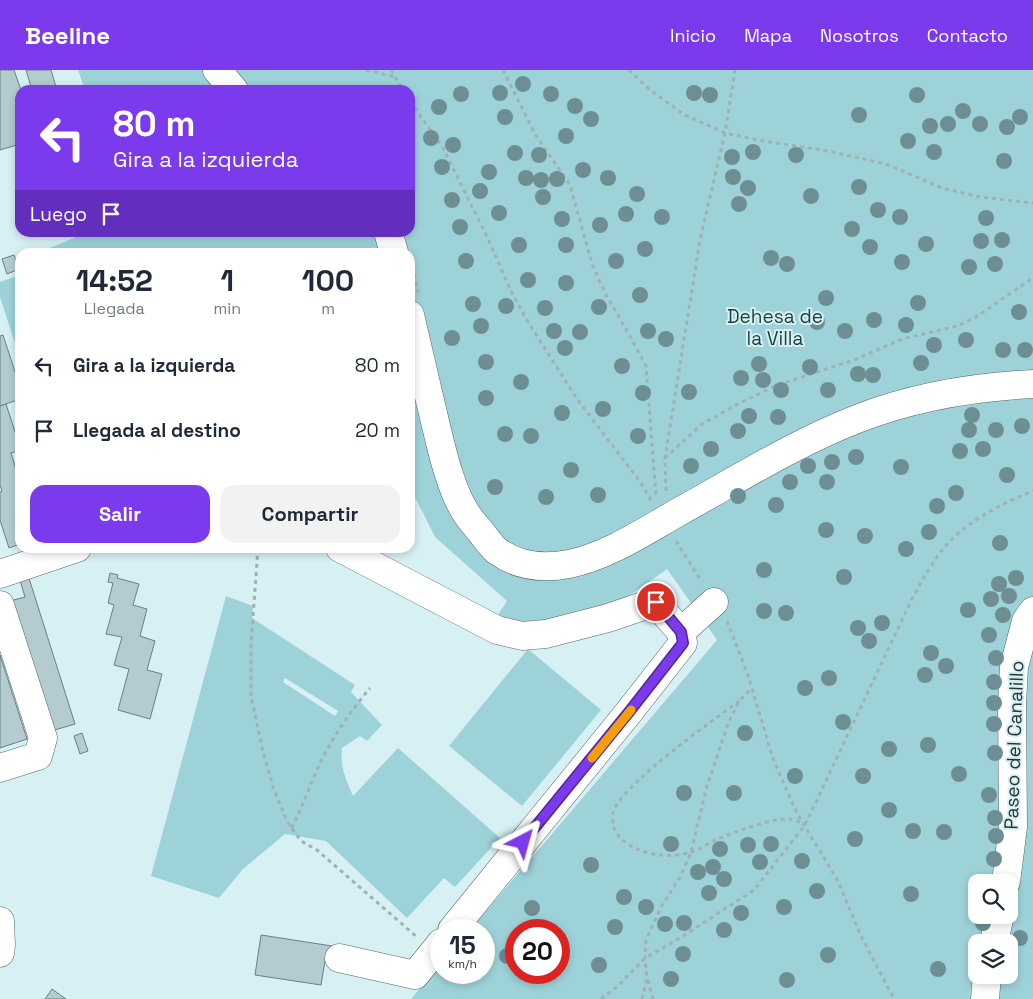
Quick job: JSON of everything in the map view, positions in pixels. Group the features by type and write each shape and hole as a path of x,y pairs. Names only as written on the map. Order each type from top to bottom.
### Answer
{"street":[{"path":"217,70 230,85"},
{"path":"415,306 441,446 452,484 466,515 496,550 513,561 532,567 570,564 604,553 801,444 857,419 895,405 941,394 1033,384"},
{"path":"0,574 62,553"},
{"path":"350,553 497,630 522,636 546,634 608,618 656,602 681,632 683,643 623,720 461,919"},
{"path":"681,632 714,602"},
{"path":"0,606 43,738 38,756 0,768"},
{"name":"Paseo del Canalillo","path":"1007,874 1013,827 1012,713 1014,667 1026,621 1033,611"},
{"path":"0,921 2,946 0,953"},
{"path":"339,958 414,975 430,957"},
{"path":"985,999 986,984"}],"path":[{"path":"366,70 395,77"},
{"path":"391,70 400,85"},
{"path":"503,70 535,134 570,185 592,264 606,295 646,366 656,501"},
{"path":"629,70 649,90 683,114 725,133 763,142 828,151 886,164 942,188 980,197 1033,203"},
{"path":"666,495 665,458 700,240 725,133 735,70"},
{"path":"665,458 702,424 745,400 775,386 854,360 902,339 957,326 976,317 1033,278"},
{"path":"601,999 619,985 645,958 754,890 805,825 912,599 932,564 951,540 970,524 1020,496 1033,491"},
{"path":"258,553 251,645 250,696 274,790 291,828 301,841 317,850 430,942"},
{"path":"291,828 299,815 316,772 332,743 353,709 370,688"},
{"path":"752,688 739,701 643,775 624,795 613,813 614,828 624,842 637,850 656,854 691,853 715,840 778,819 792,820 805,825"},
{"path":"653,999 647,978 646,940 661,907 680,876 691,853 706,789 728,724 739,701"},
{"path":"642,999 647,978"}],"green space":[{"name":"Dehesa de la Villa","path":"78,70 1033,70 1033,999 411,999 430,976 430,984 495,984 495,919 479,919 717,640 667,569 612,608 546,630 496,618 507,601 435,537 415,499 415,248 50,248 75,237 415,237 415,85 83,85"},
{"path":"15,277 15,344 0,297 0,282"},
{"path":"226,596 253,606 252,618 355,685 351,692 382,725 367,741 360,736 342,748 343,767 353,796 398,748 500,838 455,887 444,878 407,918 326,841 285,834 243,869 219,898 151,876","holes":["285,678 338,711 335,716 283,682"]},
{"path":"528,649 601,710 522,806 449,746"}],"building":[{"path":"0,70 14,70 19,85 15,85 15,146 0,150"},
{"path":"26,70 51,70 55,85 30,85"},
{"path":"14,255 15,271 7,274 2,259"},
{"path":"3,335 15,372 15,401 0,406 0,336"},
{"path":"6,404 15,432 15,452 11,453 15,466 15,546 9,548 0,520 0,492 2,491 0,485 0,406"},
{"path":"110,573 118,575 117,578 139,584 133,605 147,609 140,636 155,641 147,670 162,674 150,719 118,710 129,669 114,665 122,637 106,634 114,605 108,603 113,583 108,582"},
{"path":"28,575 75,724 51,731 10,601 25,597 19,577"},
{"path":"0,655 27,739 0,748"},
{"path":"82,733 88,751 80,754 74,736"},
{"path":"261,935 332,946 329,962 325,961 321,985 255,975"},
{"path":"52,989 66,999 45,999"}],"slow traffic":[{"path":"592,758 631,710"}],"route":[{"path":"523,842 683,643 681,632 656,602"}]}
